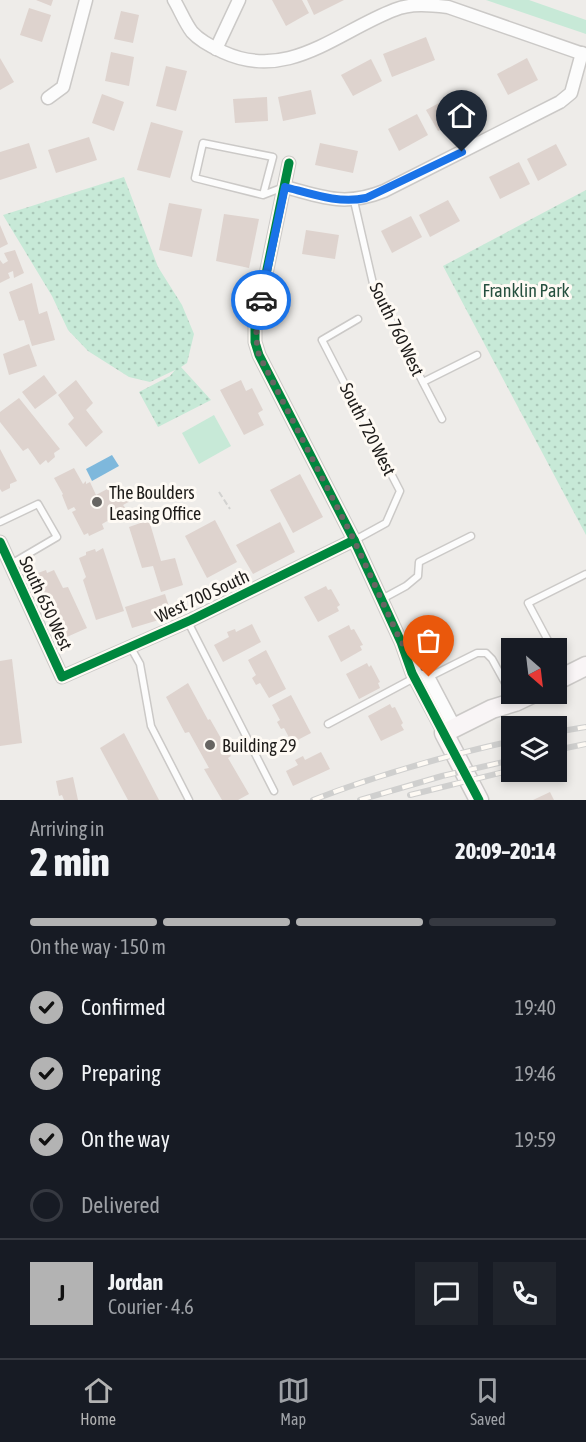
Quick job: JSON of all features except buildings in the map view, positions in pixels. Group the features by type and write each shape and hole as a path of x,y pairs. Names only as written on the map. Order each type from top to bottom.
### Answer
{"street":[{"path":"48,98 63,87 86,0"},
{"path":"174,0 192,31 216,49 252,61 288,60 306,54 394,10 429,4 448,7 584,54 570,93 560,102 384,191 354,201 339,200 285,187"},
{"path":"216,49 239,0"},
{"path":"290,163 255,327 255,342 259,355 354,540 415,678 493,800"},
{"name":"West 700 South","path":"62,677 188,622 245,589 354,540"},
{"name":"South 650 West","path":"0,544 62,677"},
{"path":"401,642 419,661 429,677 479,800"},
{"path":"567,676 586,666"},
{"path":"453,736 492,709 508,704"}],"lane":[{"path":"263,195 273,157 203,142 195,178 263,195 285,187"},
{"name":"South 760 West","path":"354,201 374,288 442,419"},
{"name":"South 720 West","path":"354,540 386,523 400,491 322,340 358,320"},
{"path":"423,382 477,355"},
{"path":"0,522 38,504 57,537 10,564"},
{"path":"382,599 406,586 418,576 419,562 471,536"},
{"path":"547,638 528,603 586,574"},
{"path":"188,622 274,791"},
{"path":"131,648 140,664 151,726 189,800"},
{"path":"429,677 477,653 486,653 501,676"},
{"path":"328,724 415,678"}],"path":[{"path":"219,492 230,509"}],"green space":[{"path":"486,0 529,0 586,20 586,34"},
{"path":"124,177 158,267 182,305 194,334 187,363 181,367 211,400 158,427 139,392 170,376 175,370 150,382 129,377 88,351 68,330 52,296 3,215"},
{"name":"Franklin Park","path":"586,190 586,535 443,266"},
{"path":"214,415 231,446 199,464 182,433"}],"water":[{"path":"112,455 119,466 92,481 86,469"}],"railway":[{"path":"567,730 586,727"},
{"path":"313,800 411,767 501,744"},
{"path":"567,748 586,744"},
{"path":"360,800 442,776 501,763"},
{"path":"410,795 501,773"}],"cycle path":[{"path":"289,163 255,327 255,342 259,355 354,540 401,642 412,673 479,800"},
{"path":"0,542 62,677 191,620 354,540"}],"way so far":[{"path":"261,300 255,327 255,342 259,355 354,540 401,642 419,661 429,677"}],"place":[{"name":"The Boulders Leasing Office","path":"97,502"},
{"name":"Building 29","path":"210,745"}],"route":[{"path":"261,300 285,187 339,200 354,201 384,191 462,152"}]}
